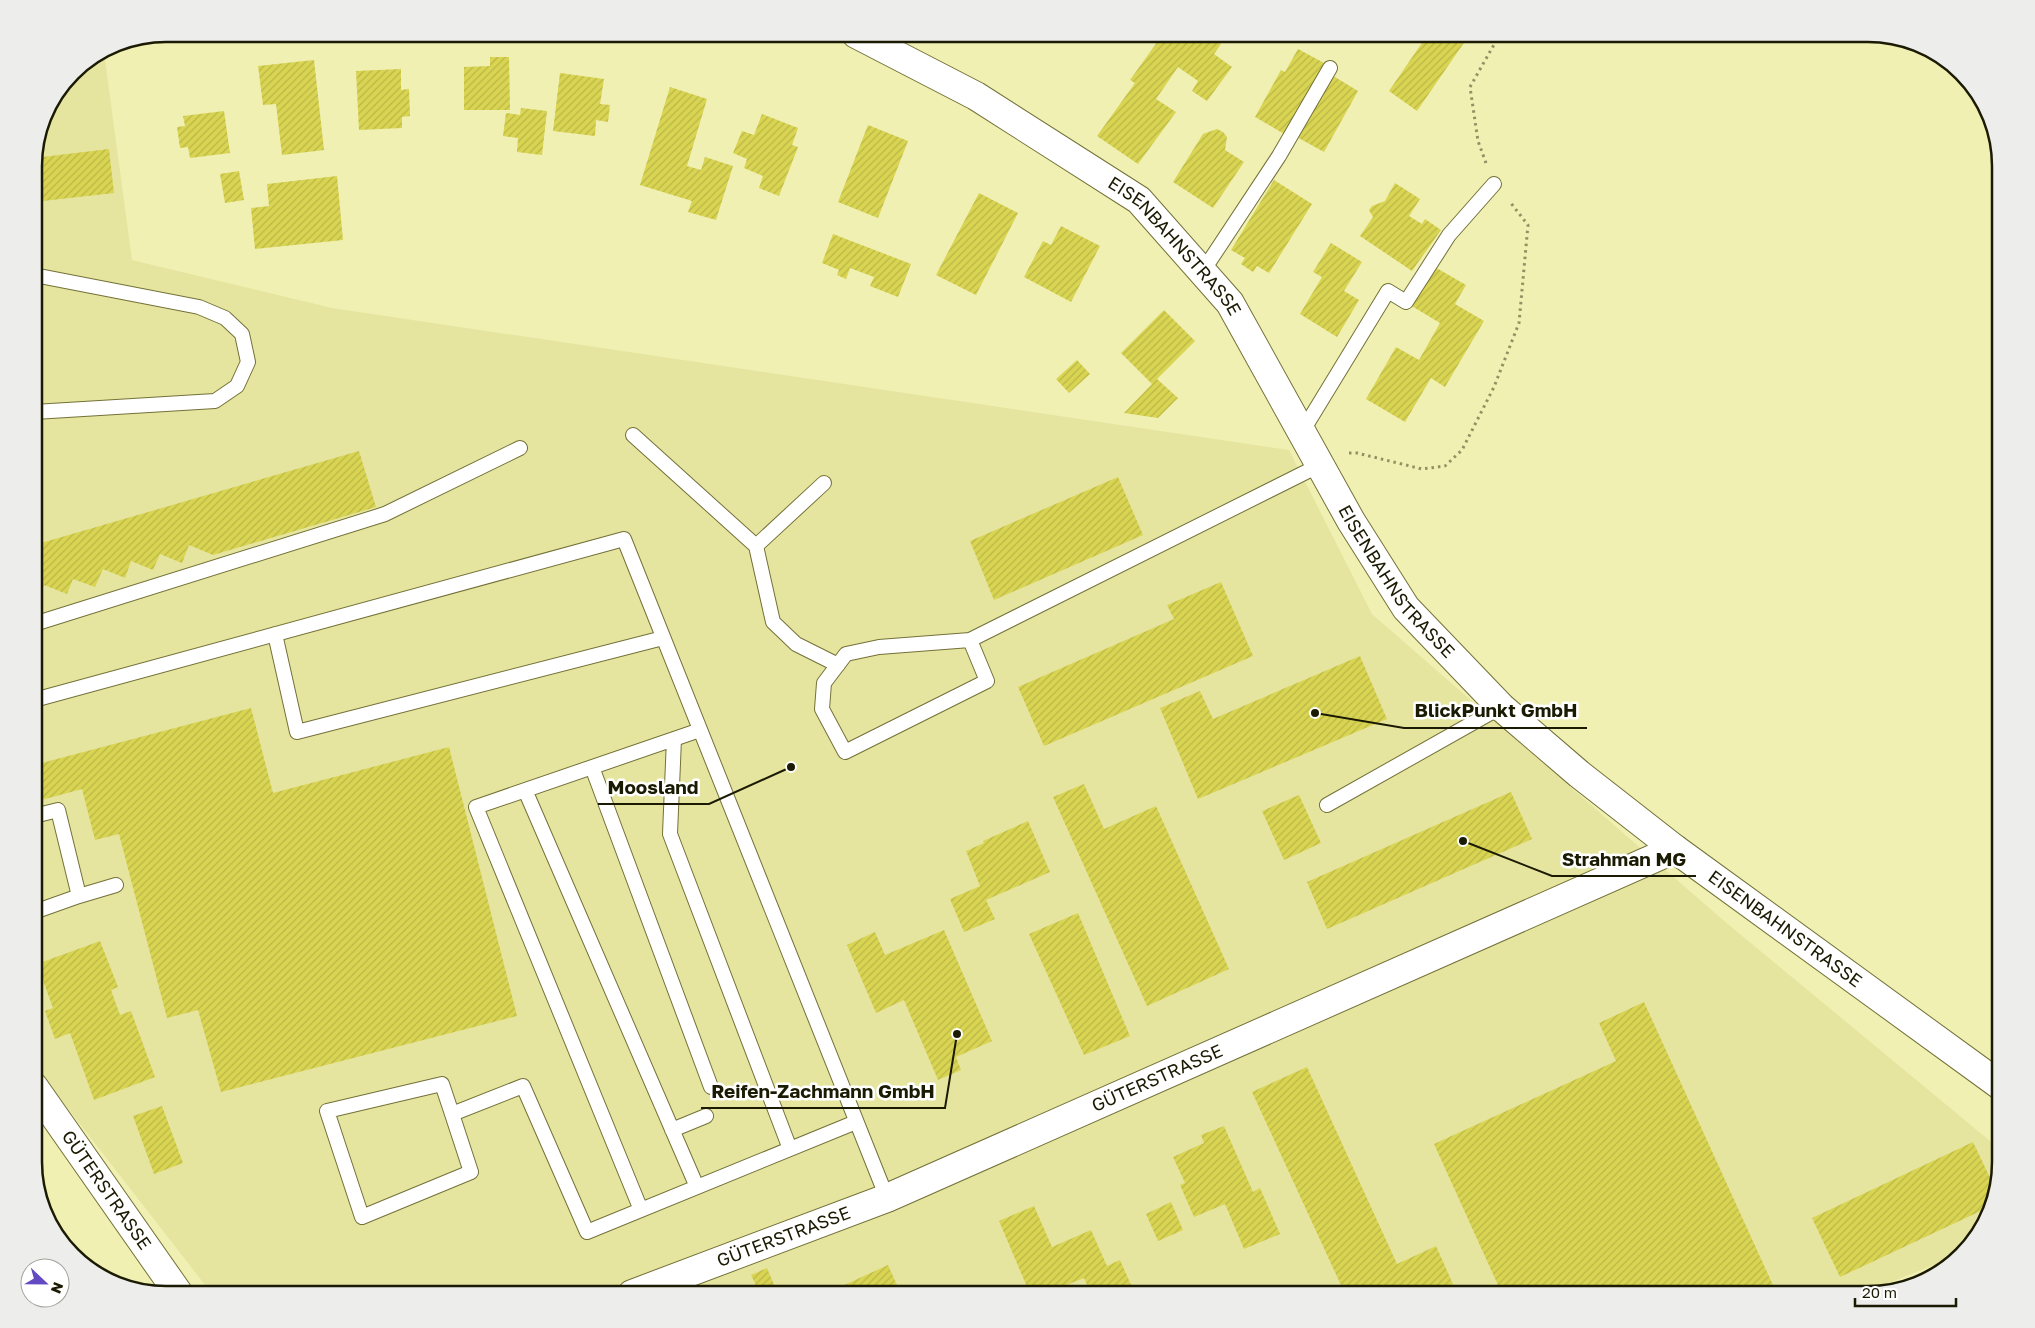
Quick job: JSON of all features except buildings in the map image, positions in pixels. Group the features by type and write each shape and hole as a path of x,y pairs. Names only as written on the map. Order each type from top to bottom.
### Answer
{"street":[{"name":"EISENBAHNSTRASSE","path":"873,43 976,96 1139,200 1230,303 1351,521 1406,608 1501,707 1579,774 1675,849 1992,1079"},
{"name":"GÜTERSTRASSE","path":"653,1286 887,1198 1675,849"},
{"name":"GÜTERSTRASSE","path":"43,1101 173,1286"}],"lane":[{"path":"1203,271 1279,156 1330,68"},
{"path":"970,640 988,681 845,752 822,708 824,683 846,654 879,647 970,640 1312,450 1388,292 1406,302 1449,235 1494,184"},
{"path":"43,277 199,307 225,318 242,334 248,362 237,386 215,401 43,411"},
{"path":"633,435 756,546 773,622 796,644 838,665"},
{"path":"43,621 385,514 520,448"},
{"path":"756,546 824,483"},
{"path":"43,698 624,539 887,1198"},
{"path":"275,634 297,732 663,638"},
{"path":"1327,804 1501,707"},
{"path":"641,1210 476,807 700,730"},
{"path":"674,739 670,834 790,1149"},
{"path":"592,767 711,1087"},
{"path":"525,790 697,1187"},
{"path":"43,814 58,810 79,896"},
{"path":"43,909 116,884"},
{"path":"442,1084 452,1114 471,1172 362,1217 327,1111 442,1084"},
{"path":"452,1114 523,1086 587,1232 856,1122"},
{"path":"672,1130 706,1116"}],"path":[{"path":"1312,450 1357,453 1422,469 1445,466 1462,450 1494,387 1519,323 1528,226 1494,184 1478,141 1470,87 1495,42"}],"shaded area":[{"path":"105,59 132,260 332,308 1289,450 1372,614 1723,920 1992,1143 1991,1177 1988,1193 1980,1216 1962,1243 1941,1262 1888,1284 1868,1286 206,1286 43,1077 43,159 47,135 59,105 79,79"}],"place":[{"name":"BlickPunkt GmbH","path":"1315,713"},
{"name":"Moosland","path":"791,767"},
{"name":"Strahman MG","path":"1463,841"},
{"name":"Reifen-Zachmann GmbH","path":"957,1034"}]}
